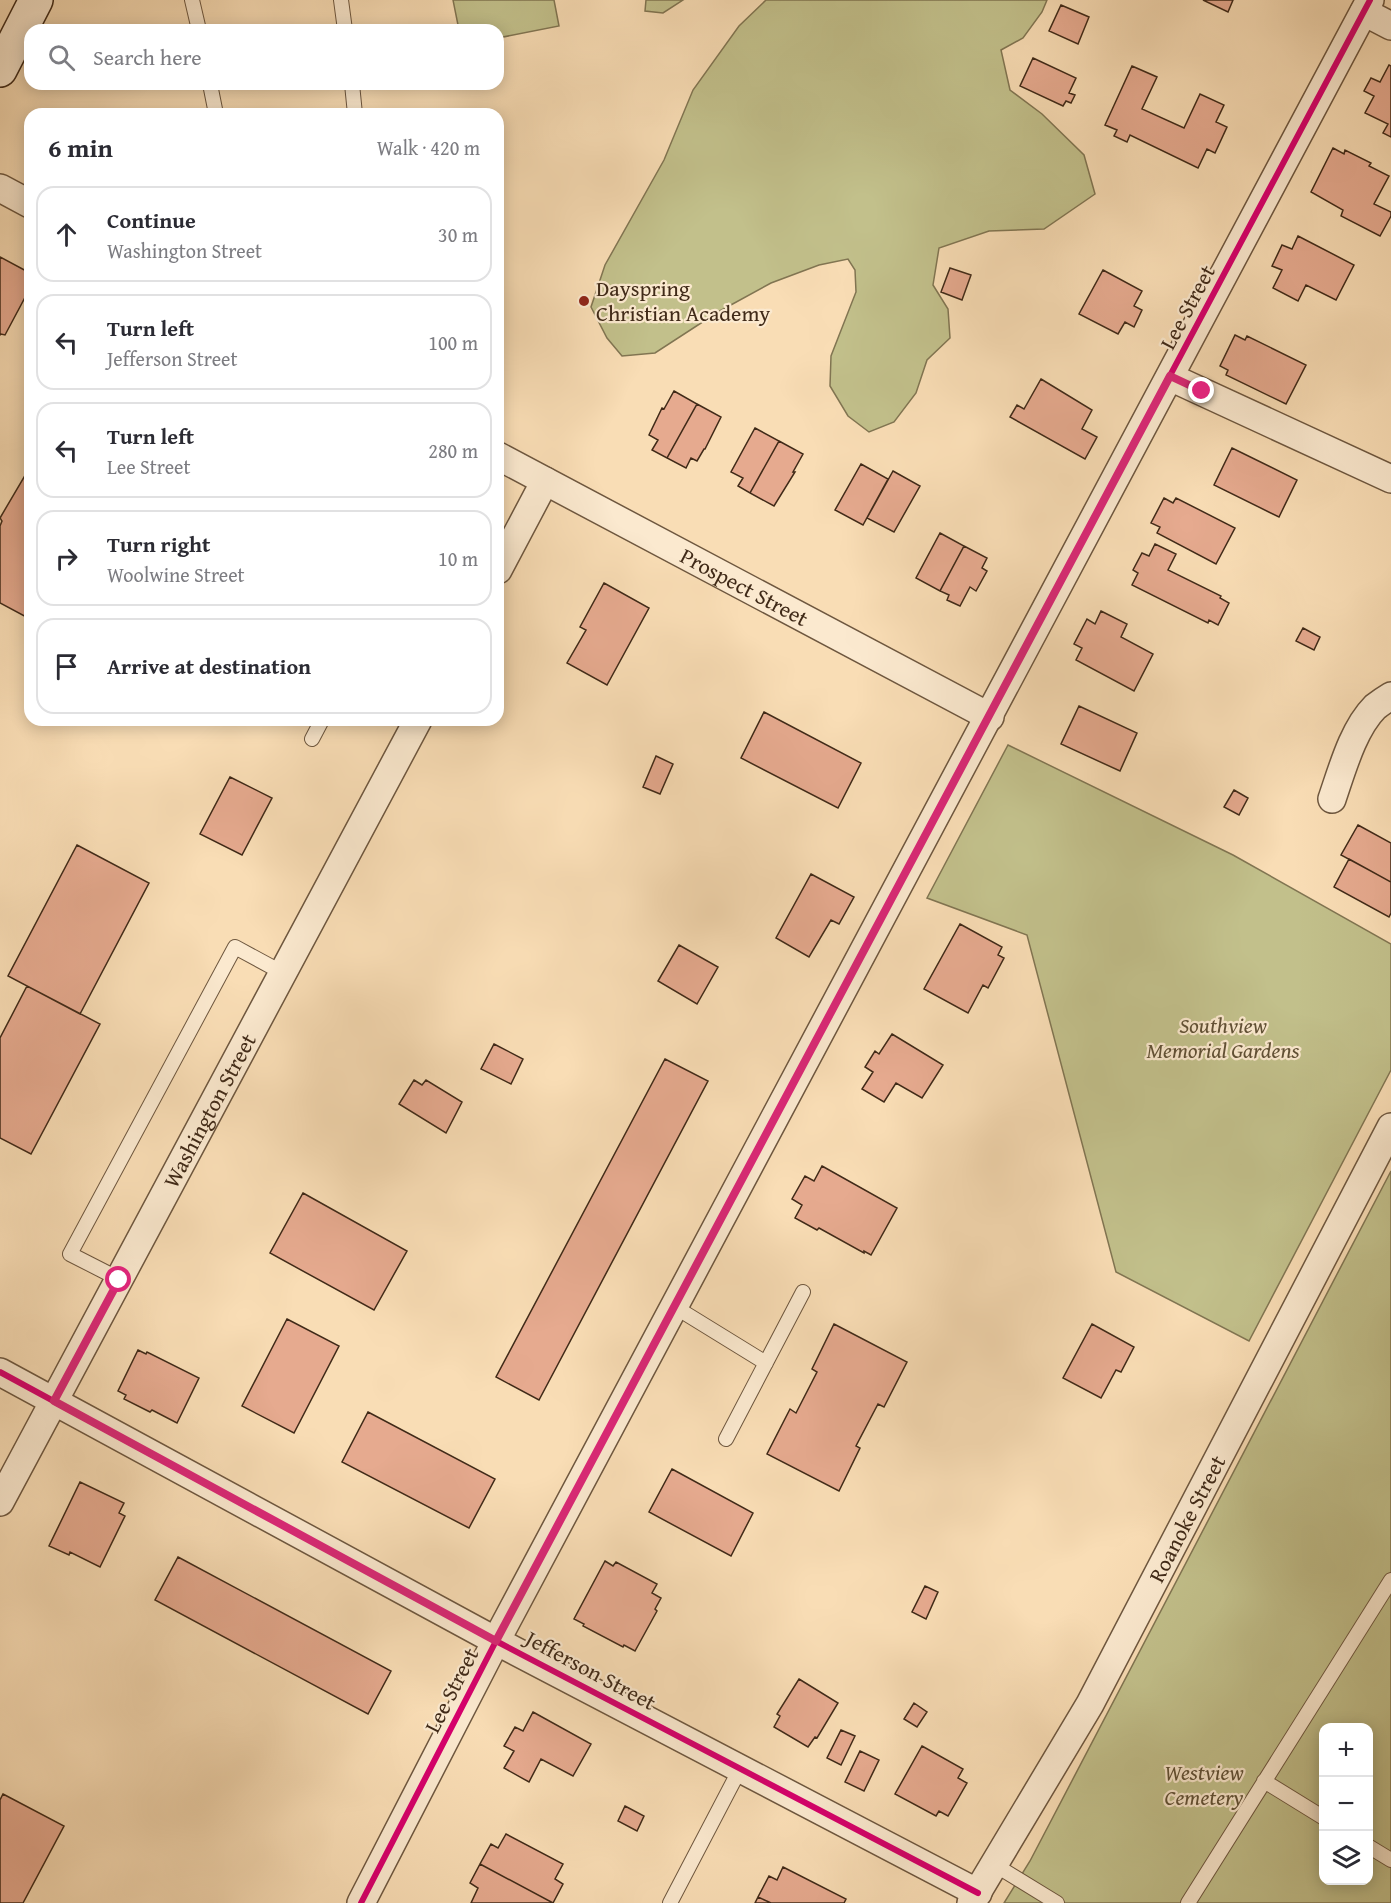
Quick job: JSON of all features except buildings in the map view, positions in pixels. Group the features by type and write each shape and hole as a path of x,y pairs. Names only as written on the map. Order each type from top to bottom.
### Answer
{"street":[{"path":"0,70 36,0"},
{"path":"1367,6 1391,26"},
{"name":"Lee Street","path":"361,1903 496,1641 1367,6"},
{"path":"0,188 24,201"},
{"path":"1170,376 1391,479"},
{"name":"Prospect Street","path":"504,459 990,717"},
{"path":"504,559 545,481"},
{"path":"1332,799 1347,756 1362,726 1375,707 1391,696"},
{"name":"Washington Street","path":"0,1502 415,726"},
{"name":"Roanoke Street","path":"974,1898 1090,1704 1391,1127"},
{"name":"Jefferson Street","path":"0,1372 496,1641 740,1769 974,1898"}],"lane":[{"path":"192,0 198,24"},
{"path":"341,0 344,24"},
{"path":"211,90 215,108"},
{"path":"353,90 354,108"},
{"path":"312,739 319,726"},
{"path":"119,1280 70,1254 235,947 283,973"},
{"path":"726,1439 803,1292"},
{"path":"675,1307 766,1363"},
{"path":"1188,1903 1391,1580"},
{"path":"670,1903 740,1769"},
{"path":"1264,1781 1319,1815"},
{"path":"1373,1849 1391,1860"},
{"path":"995,1865 1057,1903"}],"green space":[{"path":"453,0 554,0 559,26 504,37 504,24 458,24"},
{"path":"646,0 683,0 663,13 645,11"},
{"path":"766,0 1047,0 1042,12 1023,38 1001,50 1010,90 1042,114 1084,155 1095,194 1044,229 989,231 939,248 933,285 948,309 950,338 927,360 916,393 894,422 869,432 848,416 830,386 831,356 856,292 855,270 848,259 819,265 771,283 718,312 655,353 622,356 607,338 591,307 605,265 664,160 693,90 739,26"},
{"name":"Southview Memorial Gardens","path":"1008,745 1233,855 1391,944 1391,1070 1249,1341 1116,1272 1027,935 927,898"},
{"name":"Westview Cemetery","path":"1391,1171 1391,1903 1004,1903 1030,1861"}],"cycle path":[{"path":"361,1903 496,1641 1370,0"},
{"path":"0,1372 496,1641 978,1893"}],"place":[{"name":"Dayspring Christian Academy","path":"584,301"}],"route":[{"path":"119,1280 54,1401 496,1641 1170,376 1202,391"}]}
